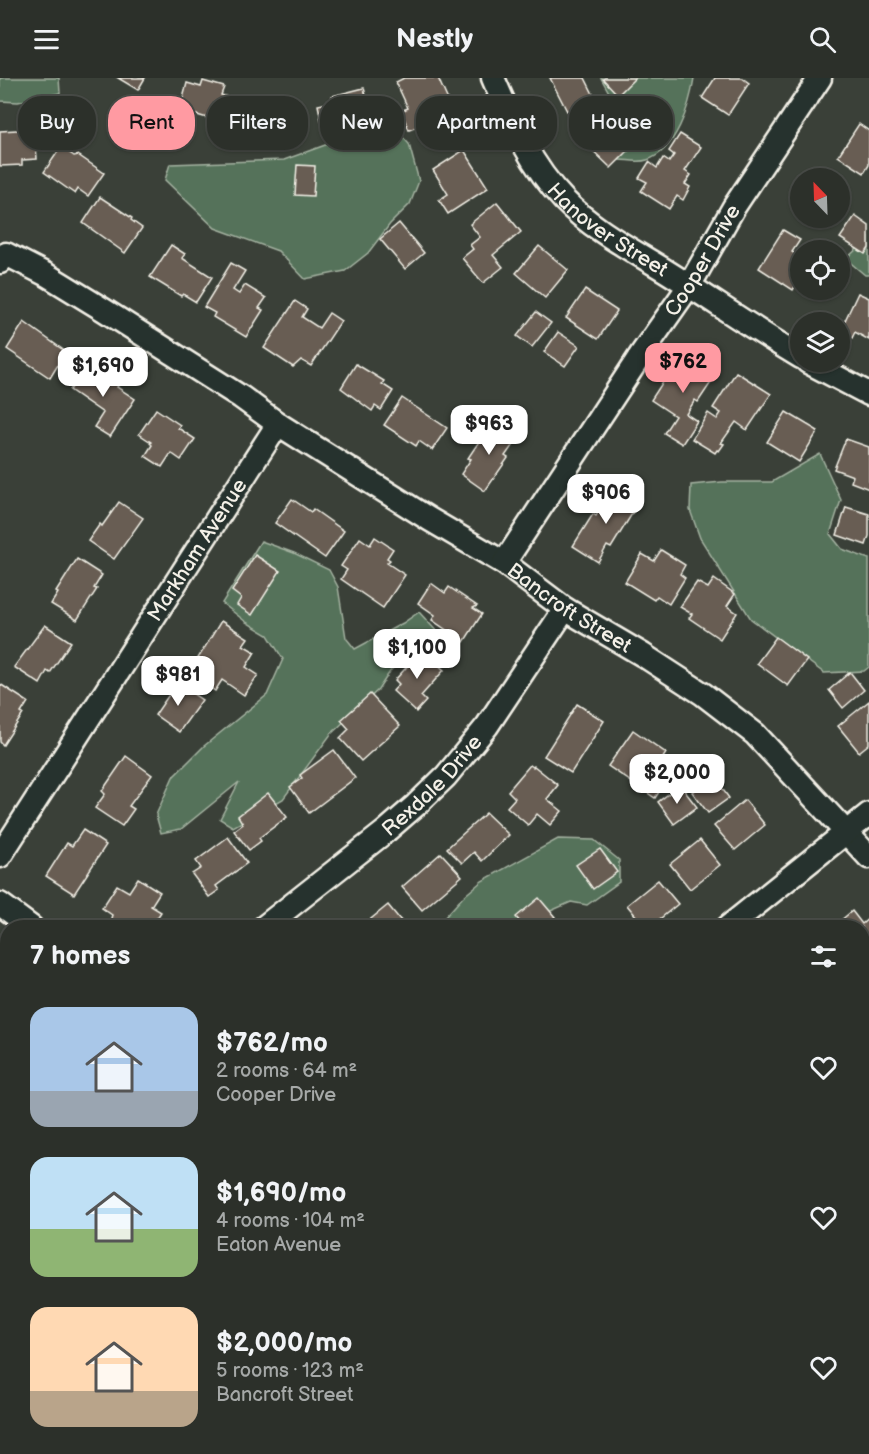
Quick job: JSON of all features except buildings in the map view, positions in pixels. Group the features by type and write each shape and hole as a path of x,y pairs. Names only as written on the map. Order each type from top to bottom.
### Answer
{"street":[{"name":"Hanover Street","path":"493,78 520,139 540,172 564,201 584,218 620,242 790,350"},
{"name":"Cooper Drive","path":"504,562 689,286 734,207 820,78"},
{"name":"Bancroft Street","path":"0,262 6,254 47,275 429,519 504,562 565,609 703,694 755,734 869,857"},
{"path":"827,372 869,394"},
{"name":"Markham Avenue","path":"0,856 278,424"},
{"name":"Rexdale Drive","path":"273,920 386,831 446,776 487,726 565,609"},
{"path":"737,920 869,814"},
{"path":"0,904 22,920"}],"green space":[{"path":"0,78 59,78 60,93 46,96 18,96 18,102 0,101"},
{"path":"601,78 694,78 685,113 673,138 673,96 611,96"},
{"path":"404,138 409,144 419,181 410,204 390,224 368,253 345,271 305,279 278,251 215,228 165,180 170,164 284,160 320,147 320,150 404,150"},
{"path":"618,150 663,150 644,161 619,160"},
{"path":"869,238 869,275 865,275 850,262 850,255"},
{"path":"820,454 841,500 830,534 842,549 869,559 869,667 864,671 824,673 751,619 700,538 690,510 691,485 722,482 772,482"},
{"path":"261,541 294,553 329,570 338,587 346,638 355,649 419,612 439,634 452,638 451,648 416,650 391,670 378,690 331,734 283,799 233,827 220,819 239,782 181,829 161,833 156,815 173,777 204,746 267,695 283,659 268,635 246,622 222,603"},
{"path":"558,839 594,840 619,860 619,882 587,905 571,902 530,920 442,920 463,897 482,881"}]}
